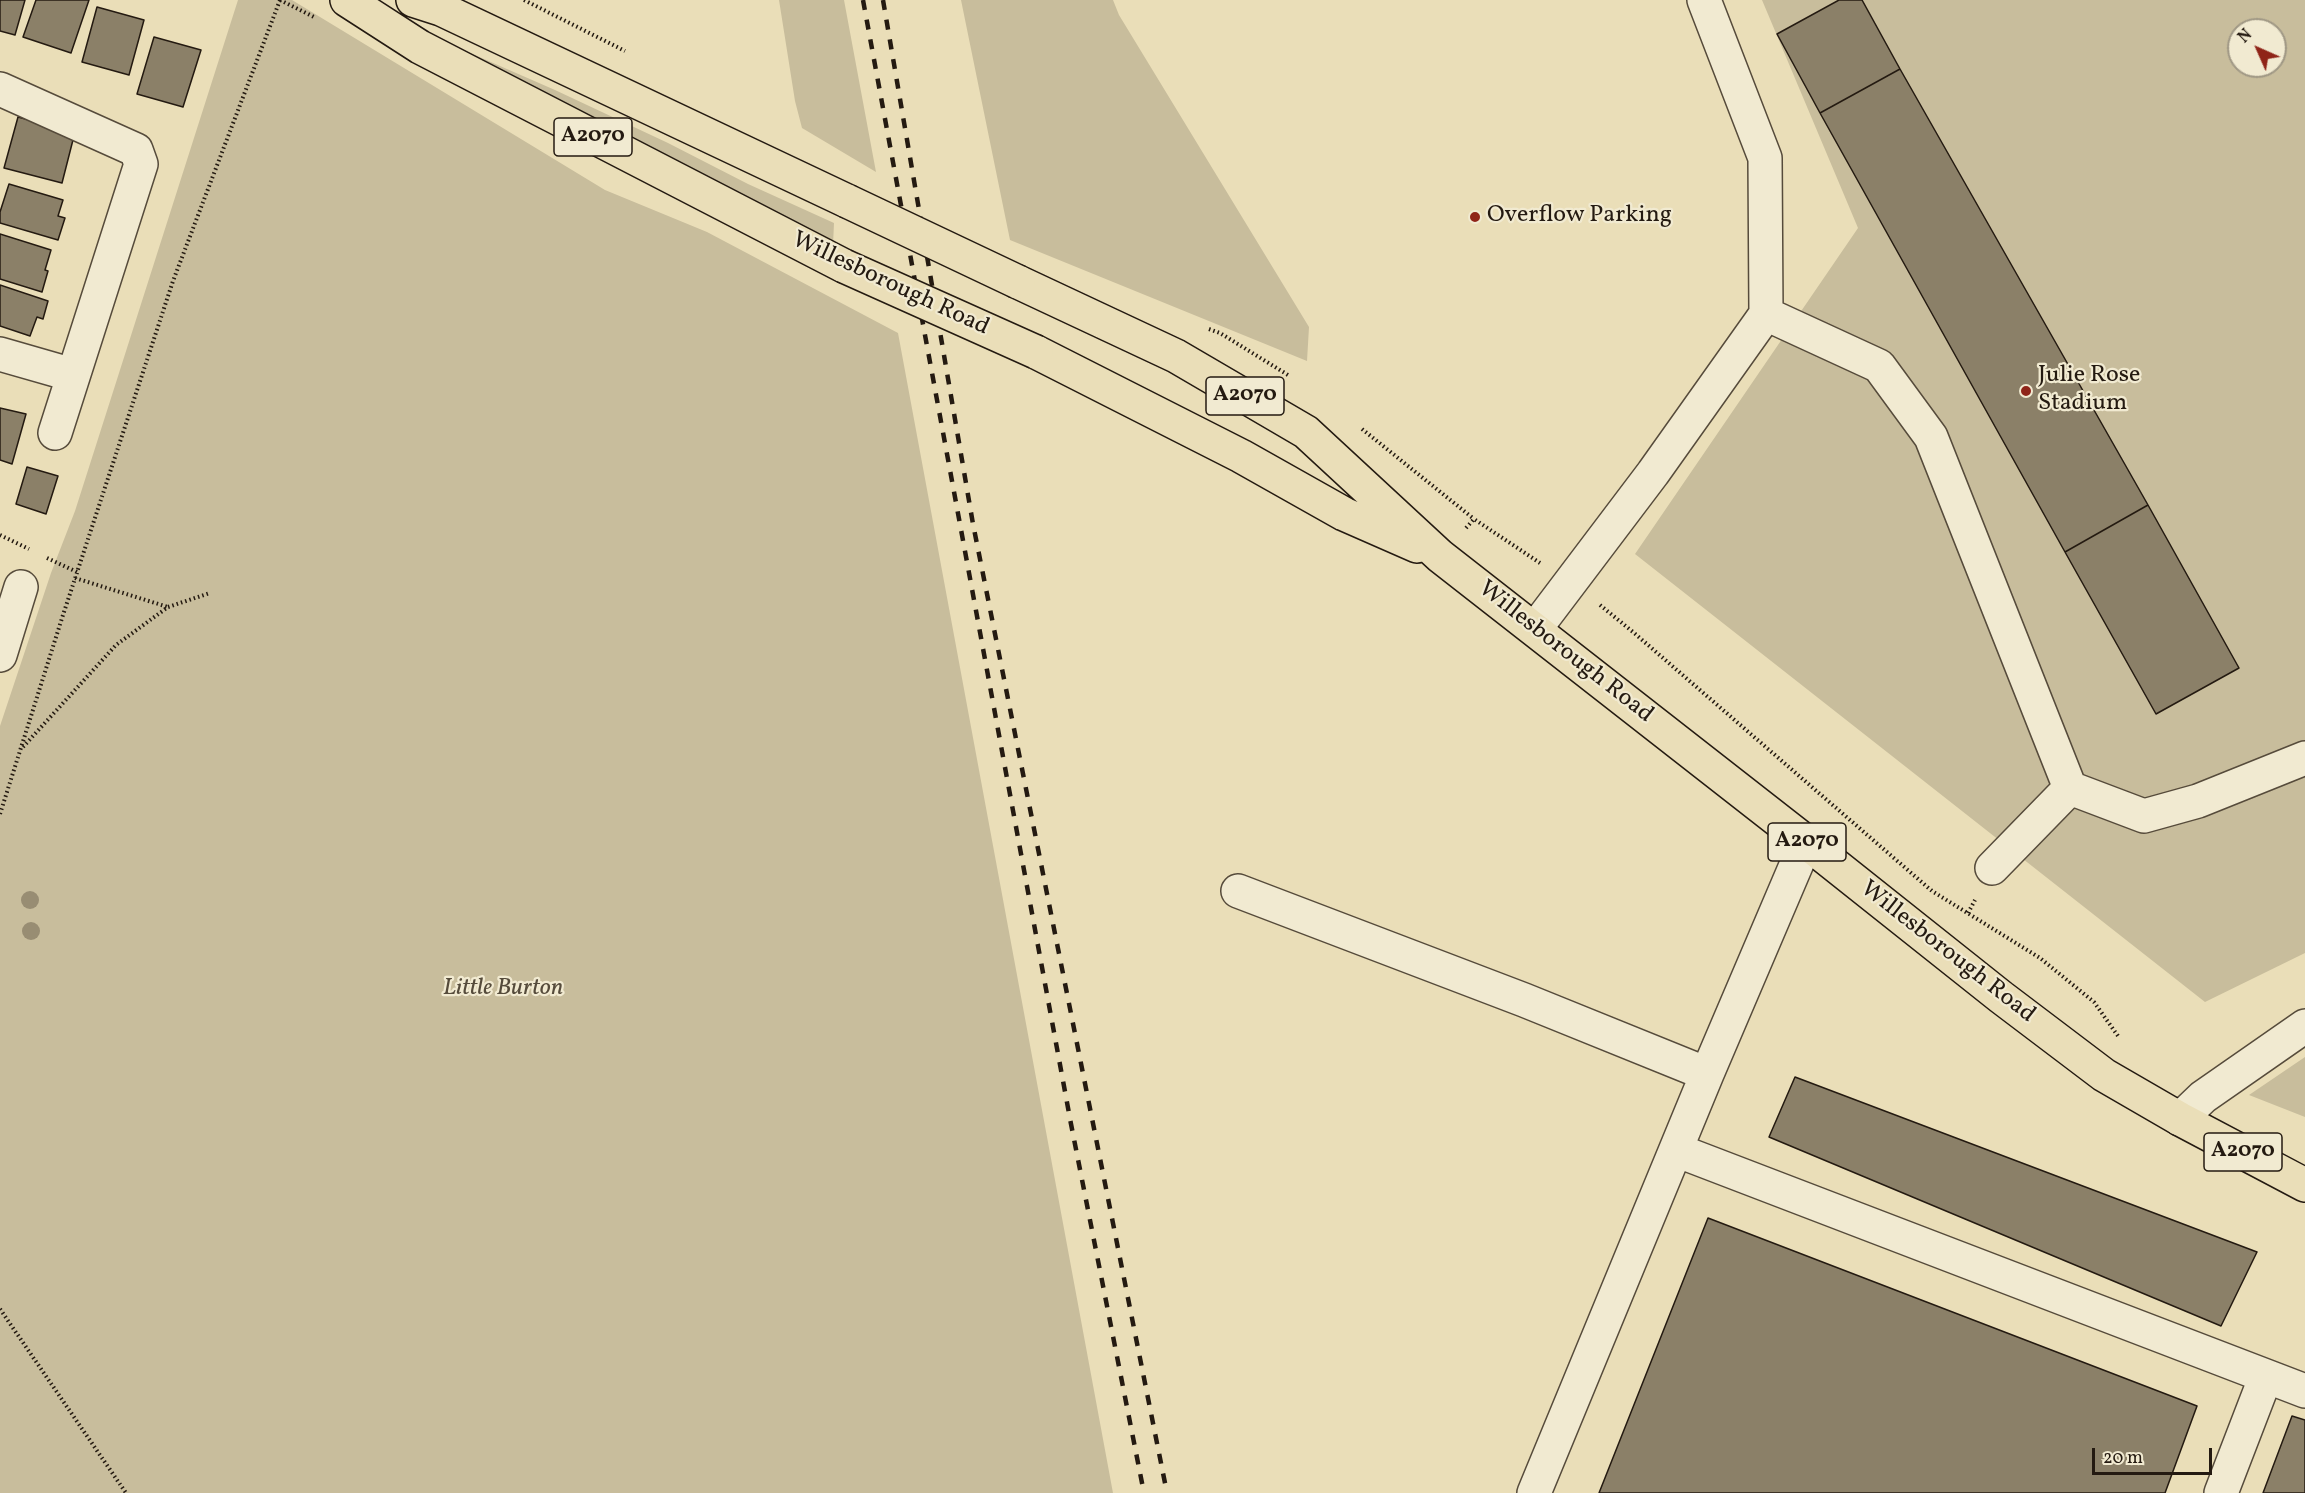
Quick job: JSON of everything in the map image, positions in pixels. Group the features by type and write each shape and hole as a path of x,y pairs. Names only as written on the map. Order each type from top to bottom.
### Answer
{"main road":[{"name":"Willesborough Road","path":"347,0 420,47 844,266 1036,352 1241,456 1344,514 1440,556"},
{"name":"Willesborough Road","path":"412,0 441,9 1176,356 1306,432 1440,556 2001,997 2104,1074 2180,1119 2305,1185"}],"street":[{"path":"1535,629 1653,473 1766,314 1765,158 1704,0"},
{"path":"0,89 136,150 141,164 55,433"},
{"path":"1766,314 1880,366 1931,437 2070,788 2144,816 2198,801 2305,758"},
{"path":"0,354 73,375"},
{"path":"0,655 21,588"},
{"path":"1992,868 2070,788"},
{"path":"1534,1493 1707,1074 1806,842"},
{"path":"1238,891 1524,1000 1707,1074"},
{"path":"2180,1119 2203,1096 2305,1026"},
{"path":"1676,1150 2305,1391"},
{"path":"2221,1493 2266,1376"}],"path":[{"path":"0,814 173,281 280,0"},
{"path":"1440,556 1474,519 1571,583 1633,632 1932,891 2040,958 2094,1002 2121,1040"},
{"path":"75,578 168,607"},
{"path":"20,749 116,645 168,607 210,593"},
{"path":"0,1309 126,1493"}],"green space":[{"name":"Little Burton","path":"238,0 292,0 605,190 707,232 898,333 1113,1493 0,1493 0,726 51,573 75,511"},
{"path":"779,0 844,0 876,172 802,128 795,101"},
{"path":"961,0 1113,0 1119,15 1309,327 1307,361 1010,240"},
{"name":"Julie Rose Stadium","path":"1762,0 2305,0 2305,953 2205,1002 1635,554 1858,228"},
{"path":"429,35 555,90 668,143 748,184 834,223 833,245"},
{"path":"2305,1057 2305,1117 2249,1095"}],"building":[{"path":"0,0 25,0 15,35 0,31"},
{"path":"36,0 89,0 71,53 23,37"},
{"path":"1839,0 1862,0 1900,69 1820,113 1777,34"},
{"path":"97,7 144,20 129,75 82,62"},
{"path":"154,37 201,50 183,107 137,94"},
{"path":"1900,69 2148,505 2065,552 1820,113"},
{"path":"18,117 75,132 62,183 4,168"},
{"path":"9,184 63,200 58,216 65,218 58,240 0,223 0,212"},
{"path":"0,234 51,250 42,292 0,279"},
{"path":"0,285 48,301 43,319 37,317 30,336 0,326"},
{"path":"0,408 26,414 12,464 0,460"},
{"path":"27,467 58,476 46,514 16,504"},
{"path":"2148,505 2239,668 2156,714 2065,552"},
{"path":"1795,1077 2257,1252 2221,1326 1769,1137"},
{"path":"1708,1218 2197,1406 2165,1493 1599,1493"},
{"path":"2292,1416 2305,1420 2305,1493 2263,1493"}],"railway":[{"path":"863,0 1071,1124 1144,1493"},
{"path":"883,0 973,524 1167,1493"}],"place":[{"name":"Overflow Parking","path":"1475,217"},
{"name":"Julie Rose Stadium","path":"2026,391"}]}
